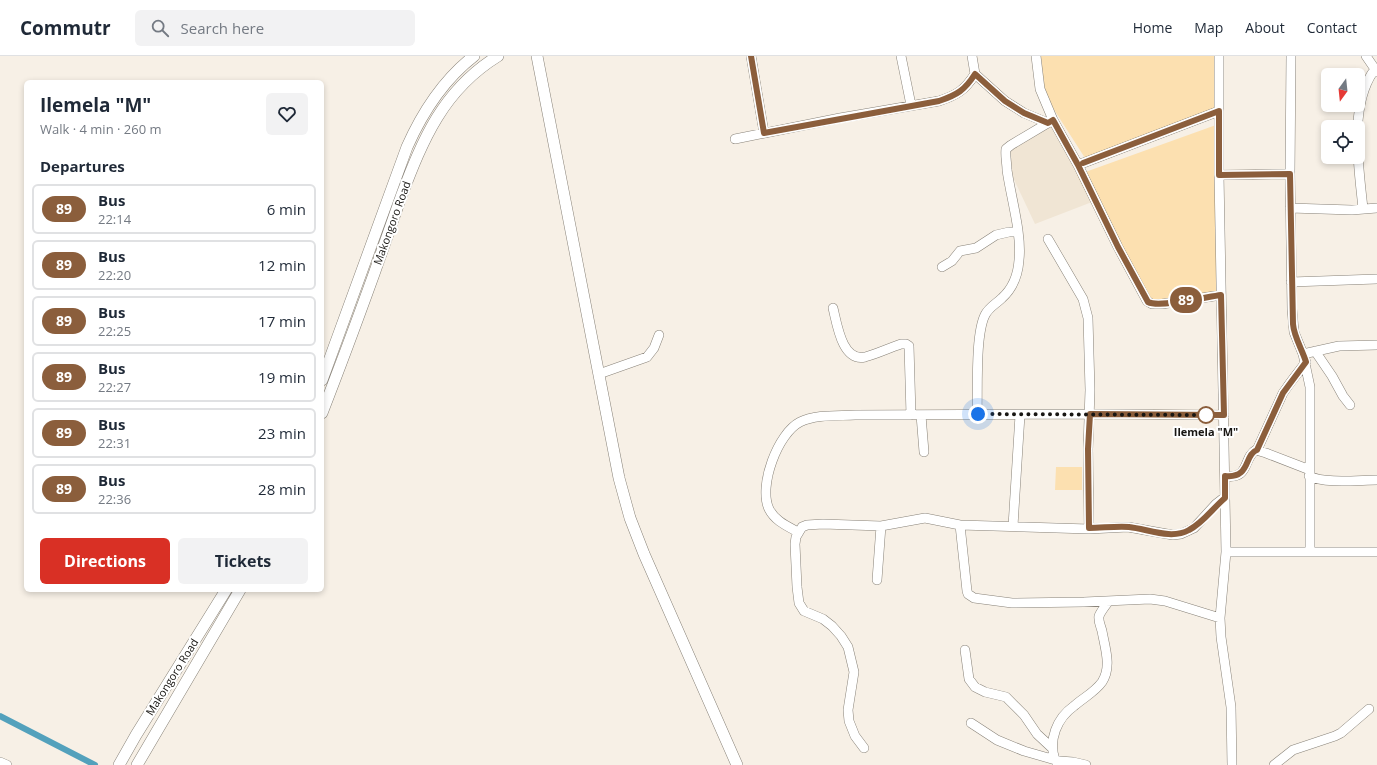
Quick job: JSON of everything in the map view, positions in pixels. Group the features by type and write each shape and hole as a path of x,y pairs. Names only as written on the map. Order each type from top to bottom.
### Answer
{"main road":[{"name":"Makongoro Road","path":"324,375 403,158 417,125 438,91 474,56"},
{"name":"Makongoro Road","path":"324,408 410,173 429,130 449,100 465,82 498,56"},
{"path":"538,56 619,478 630,518 655,580 737,765"},
{"name":"Makongoro Road","path":"119,765 225,592"},
{"name":"Makongoro Road","path":"137,765 239,592"}],"street":[{"path":"751,56 764,133"},
{"path":"900,56 911,105"},
{"path":"972,56 975,74 1009,104 1024,113 1050,121"},
{"path":"1036,56 1040,89 1050,121 1078,165 1118,247 1148,302 1153,304 1167,304 1221,295"},
{"path":"1219,56 1219,175 1226,552 1220,618 1221,636 1231,707 1232,765"},
{"path":"1291,56 1291,282 1294,332 1304,358 1310,399 1310,551"},
{"path":"1363,210 1358,149 1359,116 1365,86 1369,76 1376,70 1366,56"},
{"path":"735,139 939,101 954,96 967,86 975,74"},
{"path":"1078,165 1219,111"},
{"path":"978,414 979,358 982,324 988,308 1003,298 1010,290 1015,280 1019,258 1017,232 1005,154 1006,149 1050,121"},
{"path":"1219,175 1290,174"},
{"path":"1290,208 1363,210 1377,208"},
{"path":"942,267 952,262 960,251 976,248 996,235 1017,232"},
{"path":"1048,239 1076,285 1087,310 1090,328 1090,414 1088,449 1089,528"},
{"path":"1291,282 1377,279"},
{"path":"833,308 844,346 851,355 858,358 865,357 901,344 906,344 909,346 911,415"},
{"path":"599,374 647,357 654,348 659,335"},
{"path":"1225,476 1233,476 1241,473 1245,468 1253,452 1257,450 1283,393 1304,358 1315,351 1352,345 1377,345"},
{"path":"1315,351 1332,376 1342,396 1350,405"},
{"path":"798,532 777,520 769,510 767,500 768,478 782,440 793,426 801,421 824,416 978,414 1224,415"},
{"path":"921,415 924,452"},
{"path":"1013,526 1020,415"},
{"path":"1257,450 1281,458 1310,473 1318,479 1377,480"},
{"path":"864,748 853,732 849,722 848,710 854,672 848,647 832,626 823,619 804,611 799,603 795,544 798,532 802,527 807,525 824,524 881,526 925,518 960,525 1089,528 1128,527 1173,535 1181,534 1194,528 1216,504 1225,498"},
{"path":"960,525 967,591 971,597 1012,603 1144,599 1165,601 1220,618"},
{"path":"877,580 881,526"},
{"path":"1226,552 1377,552"},
{"path":"1052,748 1056,729 1065,714 1090,694 1105,676 1107,659 1099,620 1100,615 1109,601"},
{"path":"965,650 969,679 975,688 1006,697 1024,715 1037,734 1052,748 1058,762"},
{"path":"1274,765 1293,750 1341,733 1369,710"},
{"path":"971,723 997,740 1024,751 1058,762 1073,762 1086,765"},
{"path":"0,762 7,765"}],"shaded area":[{"path":"1041,56 1217,56 1219,114 1085,158 1044,94"},
{"path":"1054,120 1092,202 1035,224 1001,152"},
{"path":"1216,125 1216,295 1144,305 1077,175"},
{"path":"1056,467 1082,467 1082,490 1055,490"}],"waterway":[{"path":"0,716 95,765"}],"bus line":[{"name":"89","path":"751,56 764,133 939,101 954,96 967,86 975,74 1005,101 1024,113 1048,123 1053,120 1078,165 1108,228 1148,302 1151,304 1167,304 1221,295 1224,415 1090,414 1088,449 1089,528 1128,527 1173,535 1181,534 1194,528 1216,504 1225,498 1225,476 1235,476 1244,470 1253,452 1257,450 1283,393 1306,362 1294,332 1293,324 1290,174 1219,175 1219,111 1083,163"}],"place":[{"name":"Ilemela \"M\"","path":"1206,415"}],"route":[{"path":"978,414 1208,415 1206,415"}]}
